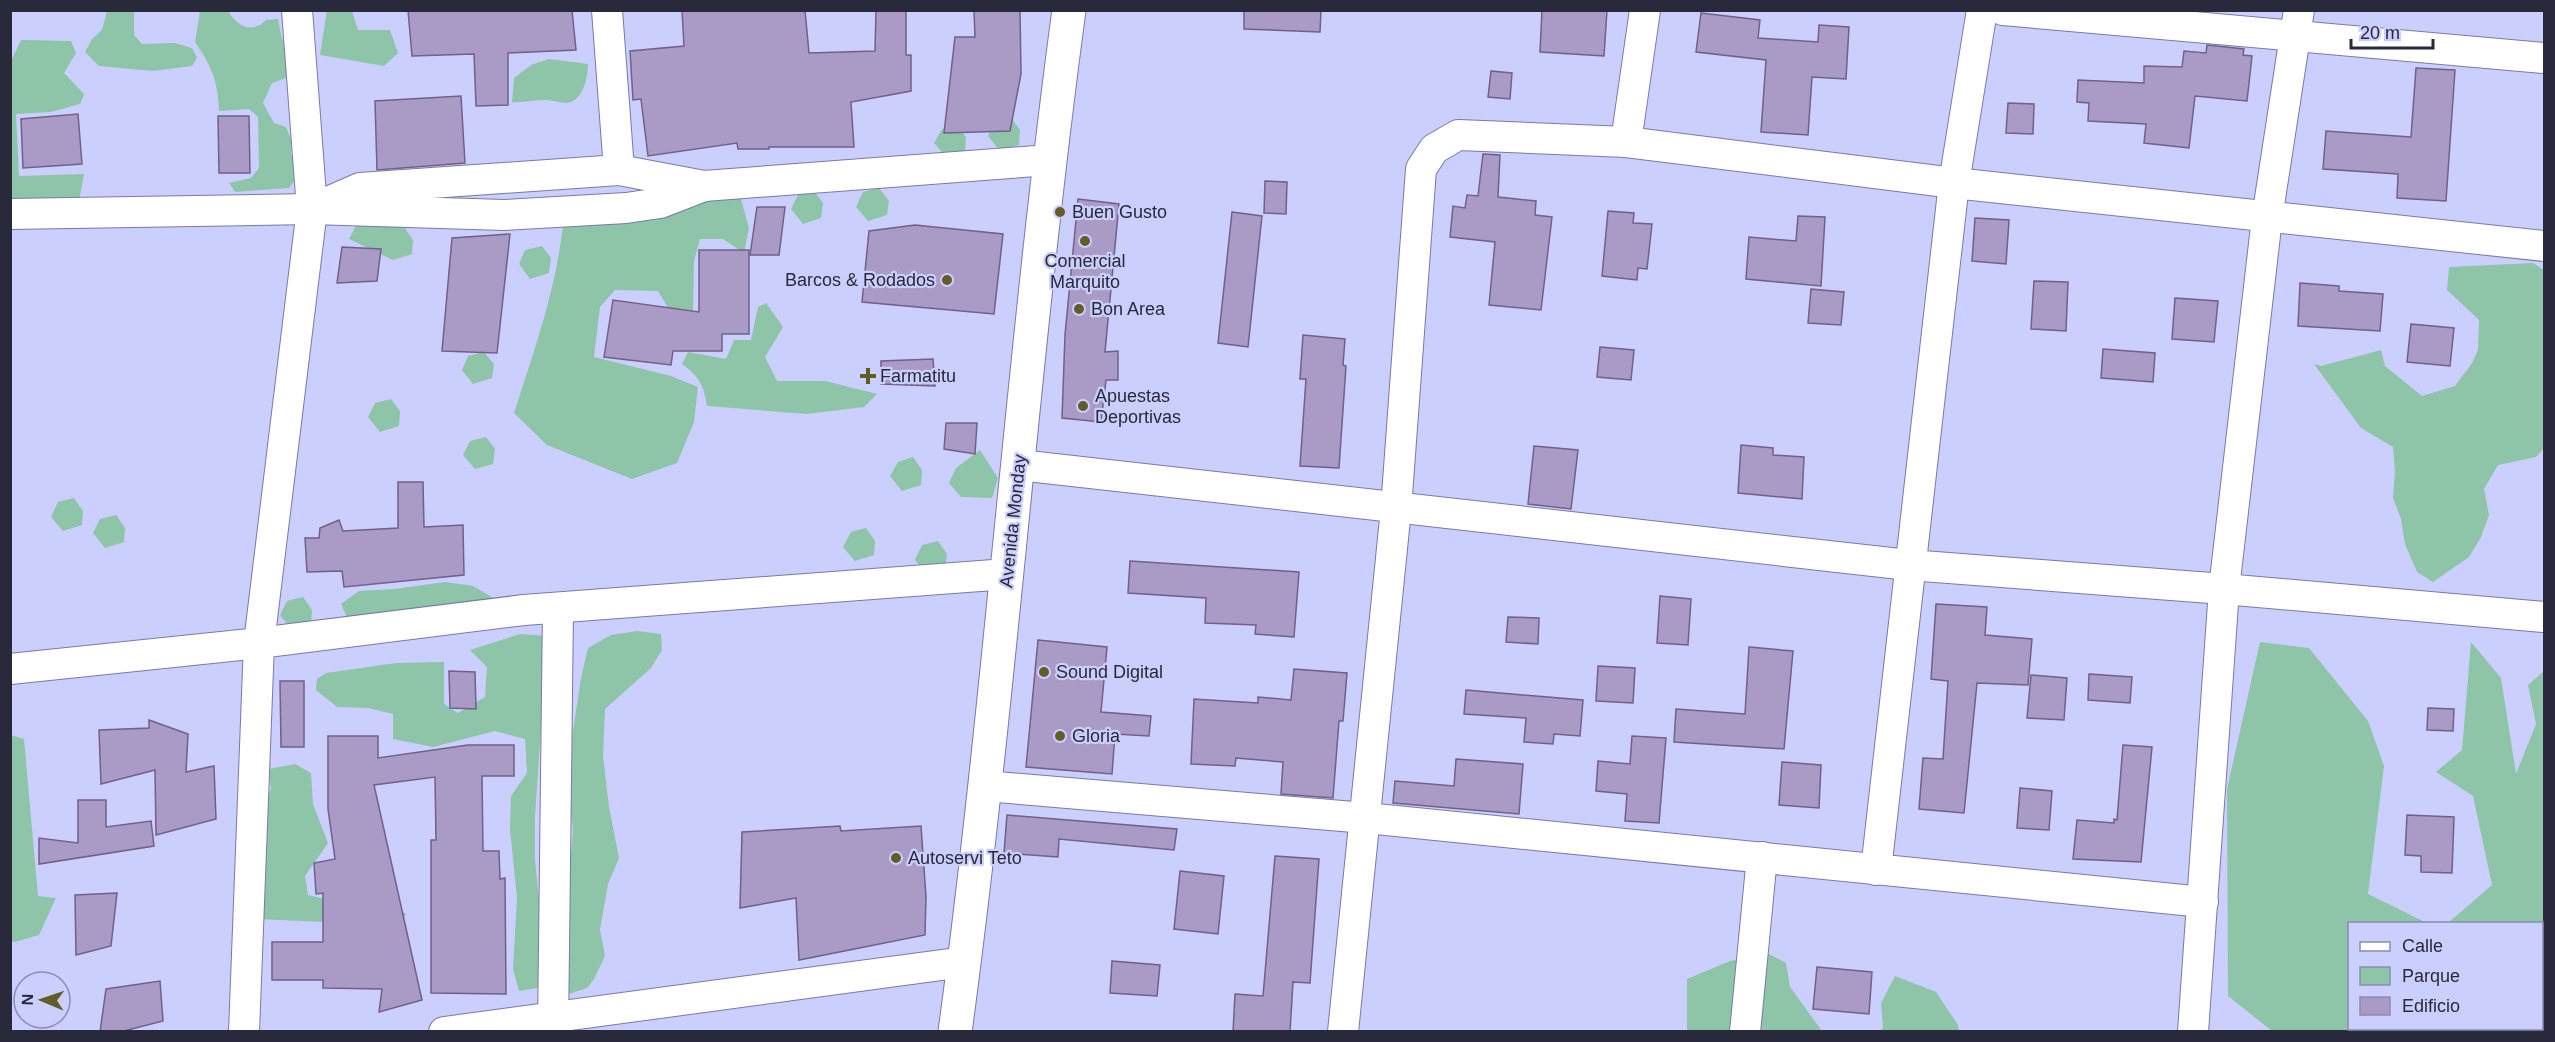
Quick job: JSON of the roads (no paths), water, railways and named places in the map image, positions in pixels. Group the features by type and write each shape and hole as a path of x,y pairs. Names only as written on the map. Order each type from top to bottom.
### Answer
{"main road":[{"name":"Avenida Monday","path":"955,1032 985,786 1049,160 1069,10"}],"street":[{"path":"244,1032 259,643 312,209 297,10"},
{"path":"607,10 619,170"},
{"path":"1626,142 1645,10"},
{"path":"1876,870 1954,183 1982,10"},
{"path":"2003,10 2297,24 2544,58"},
{"path":"2193,1032 2224,589 2267,218 2297,24"},
{"path":"1343,1032 1396,509 1421,169 1434,149 1458,135 1626,142 1954,183 2544,246"},
{"path":"312,209 360,188 619,170 704,186 1049,160"},
{"path":"10,214 312,209 504,215 660,203 704,186"},
{"path":"1019,465 1910,566 2224,589 2544,617"},
{"path":"10,669 558,608 1007,574"},
{"path":"553,1024 558,608"},
{"path":"985,786 1366,818 2203,902"},
{"path":"1745,1032 1762,857"},
{"path":"444,1032 553,1024 964,962"}],"place":[{"name":"Buen Gusto","path":"1060,212"},
{"name":"Comercial Marquito","path":"1085,241"},
{"name":"Barcos & Rodados","path":"947,280"},
{"name":"Bon Area","path":"1079,309"},
{"name":"Farmatitu","path":"868,376"},
{"name":"Apuestas Deportivas","path":"1083,406"},
{"name":"Sound Digital","path":"1044,672"},
{"name":"Gloria","path":"1060,736"},
{"name":"Autoservi Teto","path":"896,858"}]}
